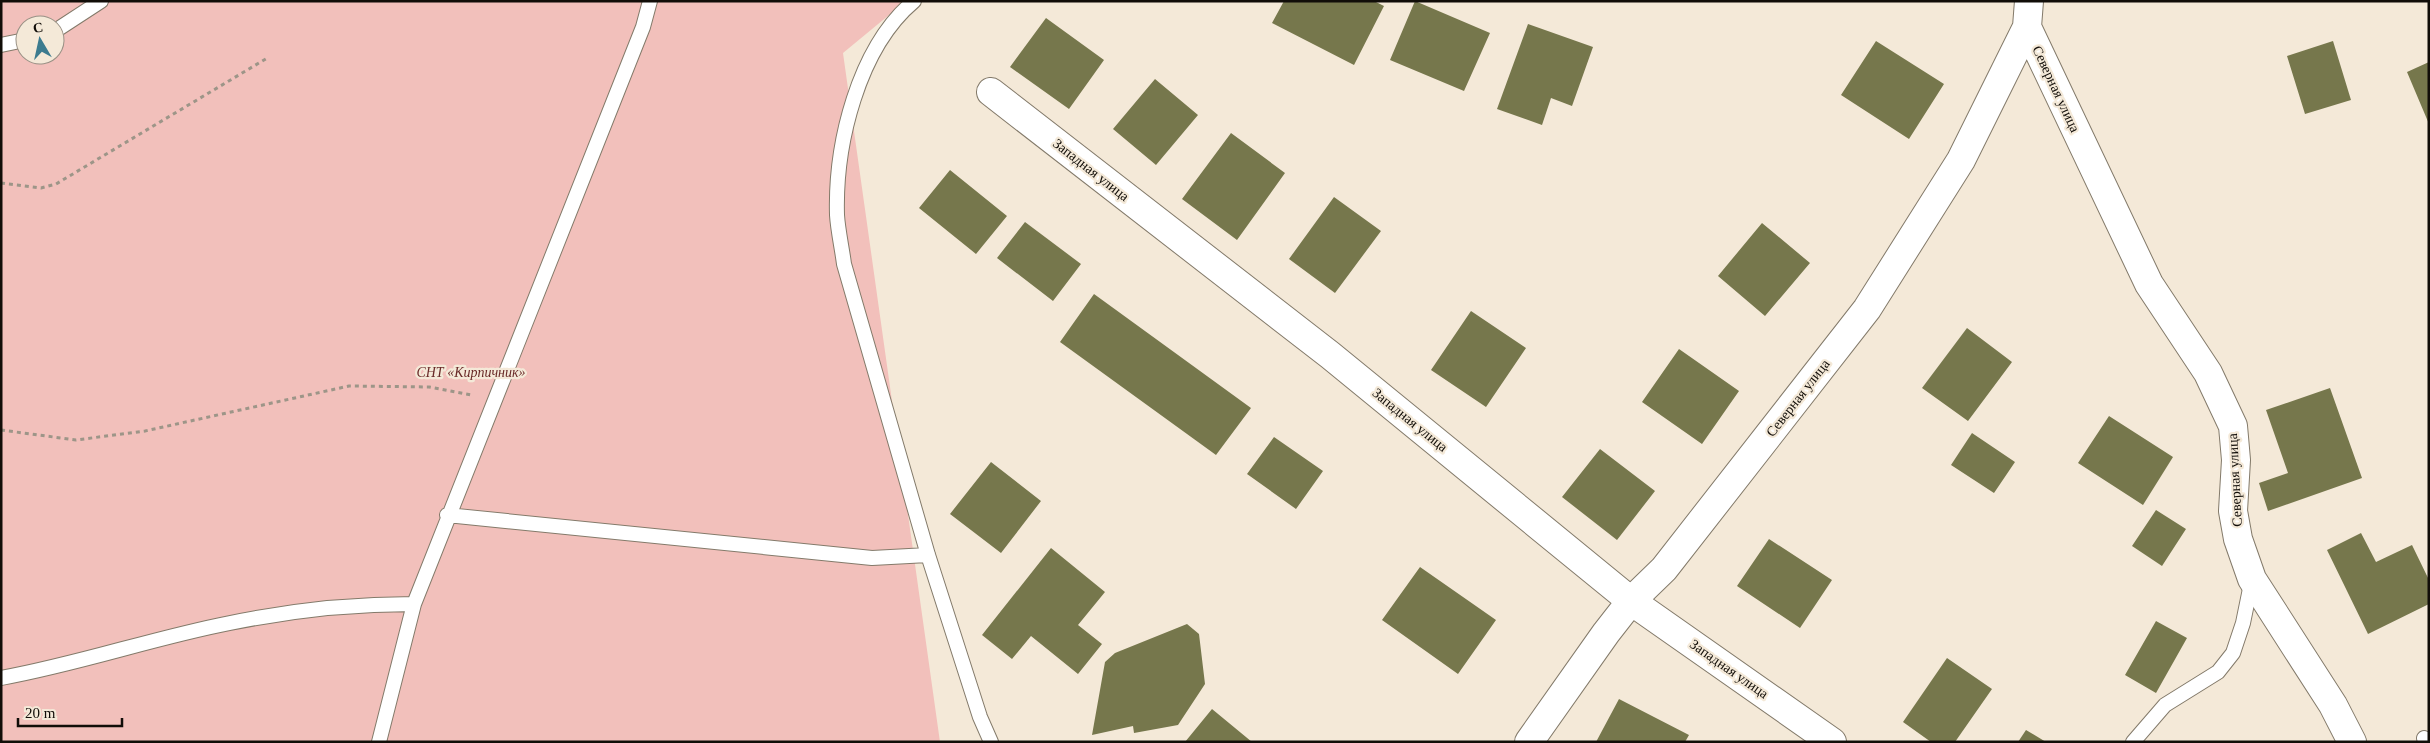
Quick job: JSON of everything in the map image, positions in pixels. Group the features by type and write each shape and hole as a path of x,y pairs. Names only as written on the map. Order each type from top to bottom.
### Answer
{"street":[{"name":"Северная улица","path":"2028,14 2149,284 2208,373 2233,426 2236,460 2233,511 2238,539 2252,579 2333,705 2352,742"},
{"name":"Северная улица","path":"1529,742 1606,633 1631,601 1664,569 1866,309 1961,160 2028,14"},
{"name":"Западная улица","path":"991,92 1330,355 1631,601 1832,742"}],"lane":[{"path":"65,24 101,1"},
{"path":"379,742 414,604 493,400 643,27 650,1"},
{"path":"914,1 899,14 883,35 866,66 847,126 838,174 837,216 844,264 928,555 980,718 990,742"},
{"path":"1,45 15,42"},
{"path":"448,515 872,558 928,555"},
{"path":"2133,742 2165,704 2218,672 2233,653 2243,623 2252,579"},
{"path":"1,678 40,671 230,623 368,604 414,604"}],"path":[{"path":"1,183 41,188 56,184 269,57"},
{"path":"1,430 76,440 145,431 349,386 429,387 493,400"}],"green space":[{"name":"СНТ «Кирпичник»","path":"1,1 906,1 843,53 940,742 1,742"}],"building":[{"path":"1284,1 1374,1 1384,6 1354,65 1272,23"},
{"path":"1415,1 1490,33 1464,91 1390,60"},
{"path":"1046,18 1104,60 1069,109 1010,67"},
{"path":"1528,24 1593,47 1572,106 1551,98 1542,125 1497,109"},
{"path":"1876,41 1944,84 1909,139 1841,95"},
{"path":"2333,41 2351,100 2305,114 2287,56"},
{"path":"2429,62 2429,124 2407,72"},
{"path":"1155,79 1198,115 1156,165 1113,129"},
{"path":"1231,133 1285,173 1237,240 1182,199"},
{"path":"950,170 1007,216 976,254 919,208"},
{"path":"1334,197 1381,231 1335,293 1289,259"},
{"path":"1025,222 1081,264 1053,301 997,258"},
{"path":"1762,223 1810,263 1765,316 1718,276"},
{"path":"1094,294 1251,408 1216,455 1060,342"},
{"path":"1471,311 1526,348 1486,407 1431,370"},
{"path":"1967,328 2012,362 1968,421 1922,388"},
{"path":"1679,349 1739,391 1702,444 1642,402"},
{"path":"2330,388 2362,478 2268,511 2259,483 2288,473 2266,410"},
{"path":"2109,416 2173,457 2143,505 2078,463"},
{"path":"1972,433 2015,462 1994,493 1951,465"},
{"path":"1274,437 1323,471 1296,509 1247,474"},
{"path":"1600,449 1655,491 1617,540 1562,497"},
{"path":"991,462 1041,501 1001,553 950,514"},
{"path":"2156,510 2186,529 2162,566 2132,546"},
{"path":"2361,533 2376,562 2412,545 2429,580 2429,604 2368,634 2327,550"},
{"path":"1769,539 1832,580 1800,628 1737,586"},
{"path":"1051,548 1105,592 1078,625 1102,644 1078,674 1031,636 1012,659 982,635"},
{"path":"1420,567 1496,620 1458,674 1382,620"},
{"path":"2156,621 2187,638 2156,693 2125,675"},
{"path":"1187,624 1199,634 1205,684 1178,725 1134,733 1133,726 1092,735 1105,662 1115,653"},
{"path":"1947,658 1992,689 1955,742 1931,742 1903,722"},
{"path":"1619,699 1689,735 1685,742 1596,742"},
{"path":"1212,709 1252,742 1185,742"},
{"path":"2026,730 2046,742 2018,742"}]}
